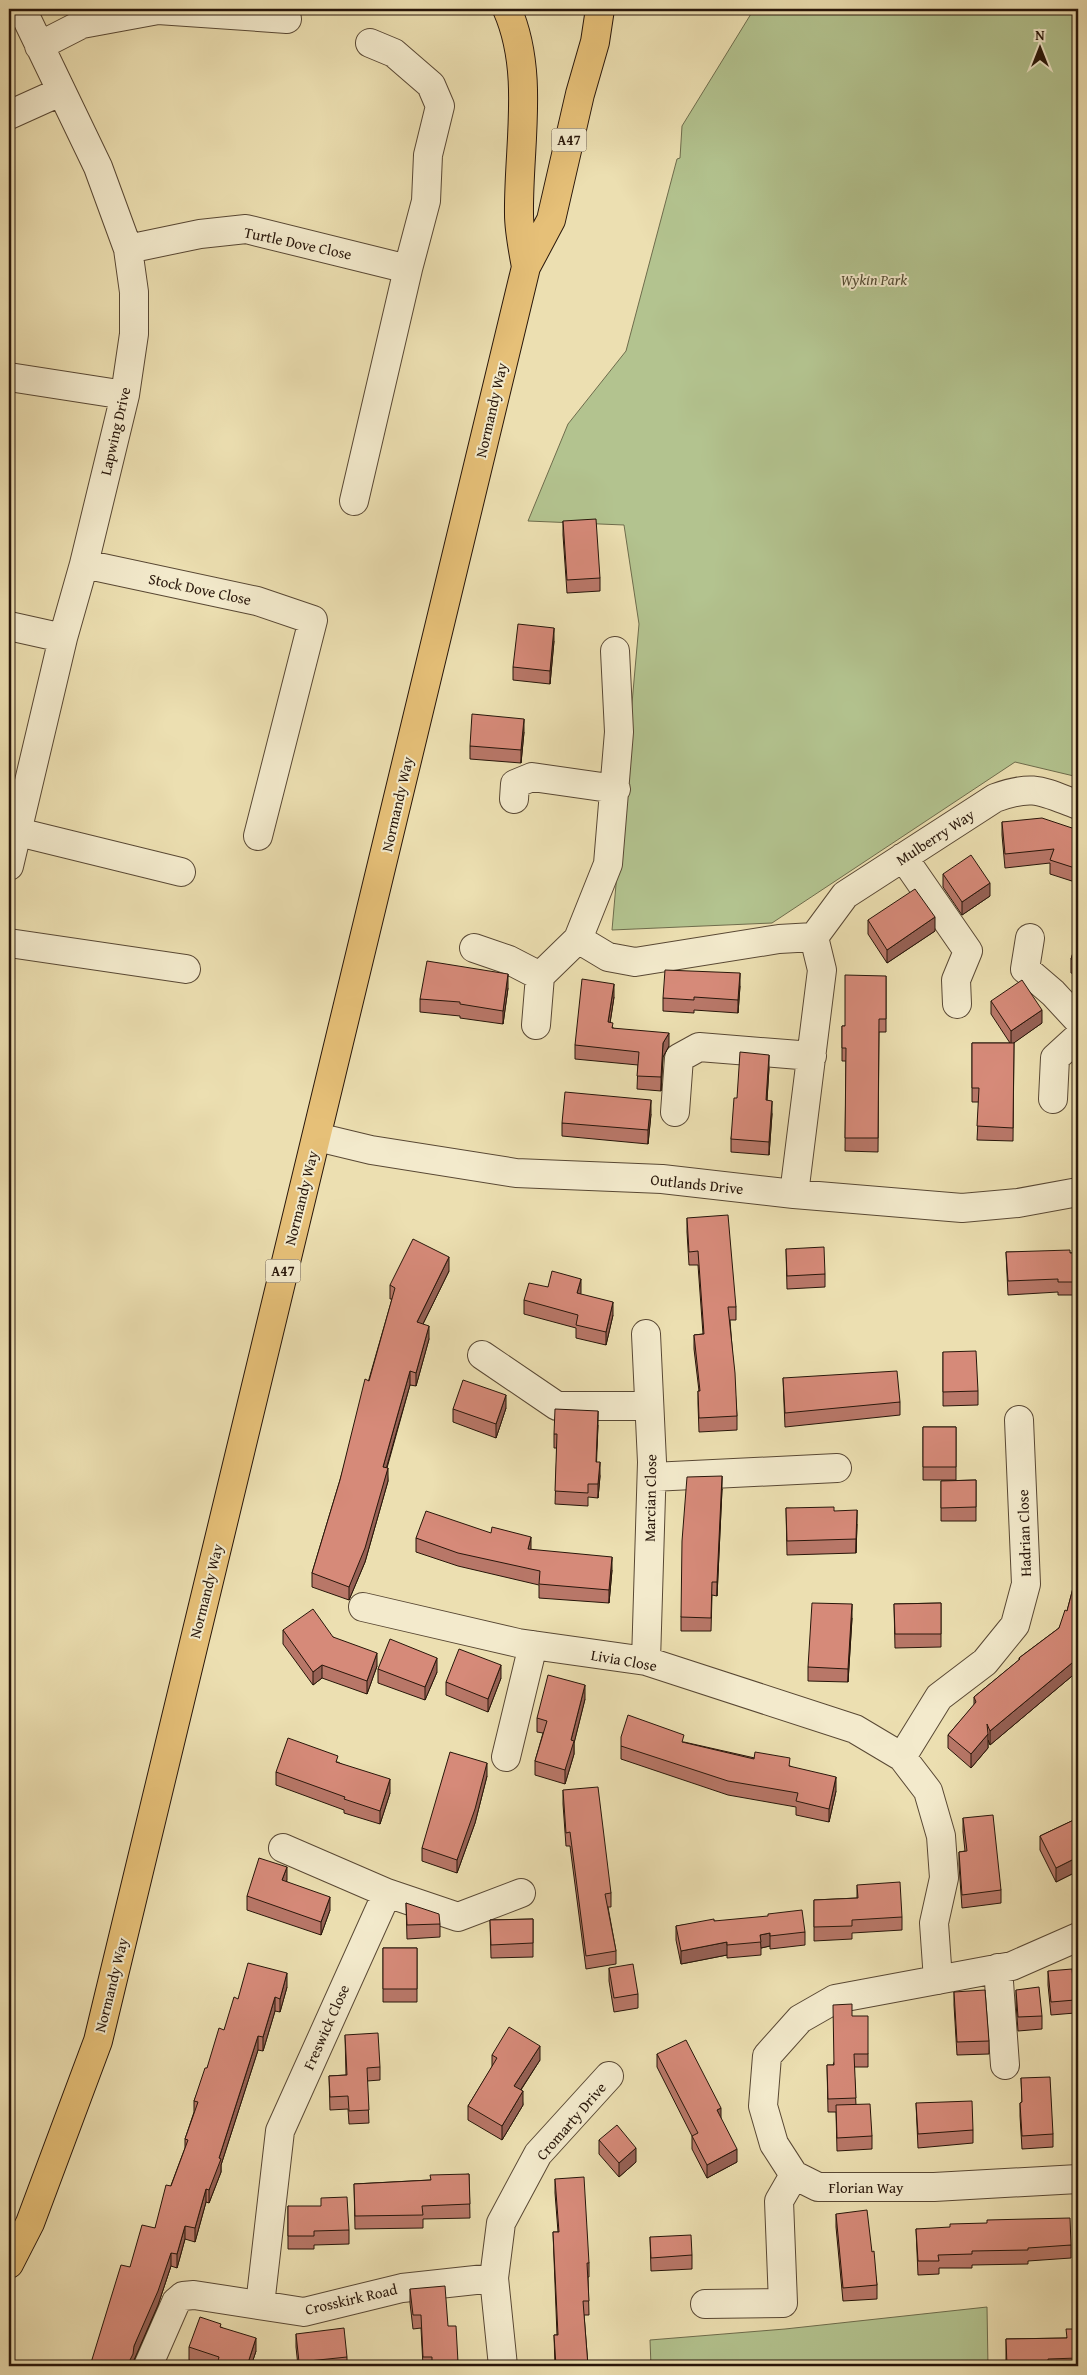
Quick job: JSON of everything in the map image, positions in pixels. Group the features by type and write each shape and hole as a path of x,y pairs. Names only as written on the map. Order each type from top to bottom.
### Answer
{"main road":[{"name":"Normandy Way","path":"507,9 513,22 521,64 523,108 519,215 526,267"},
{"name":"Normandy Way","path":"9,2264 30,2224 98,2041 526,267 551,220 580,94 595,42 600,9"}],"street":[{"name":"Lapwing Drive","path":"9,866 63,638 84,564 125,395 134,334 134,292 128,249 98,167 60,92 22,9"},
{"path":"39,46 82,24 158,10 287,18"},
{"path":"354,501 398,310 426,201 428,155 440,106 431,84 394,53 370,43"},
{"path":"9,114 60,92"},
{"name":"Turtle Dove Close","path":"128,249 200,234 246,229 408,269"},
{"path":"9,377 125,395"},
{"name":"Stock Dove Close","path":"84,564 258,601 313,620 258,836"},
{"path":"9,626 63,638"},
{"path":"536,1025 540,976 578,939 608,864 616,789 619,732 615,651"},
{"path":"514,799 515,784 532,777 616,789"},
{"name":"Mulberry Way","path":"814,937 845,895 995,798 1020,790 1040,790 1078,805"},
{"path":"18,832 180,872"},
{"path":"903,857 968,951 956,980 957,1004"},
{"path":"578,939 608,957 635,962 779,939 814,937 822,970 794,1194"},
{"path":"1030,938 1025,969 1053,993 1078,1020"},
{"path":"9,943 186,969"},
{"path":"474,948 509,960 540,976"},
{"path":"1053,1099 1055,1058 1078,1038"},
{"path":"675,1112 679,1058 699,1047 812,1056"},
{"name":"Outlands Drive","path":"317,1137 371,1150 516,1173 662,1179 794,1194 962,1208 1018,1203 1078,1192"},
{"name":"Marcian Close","path":"646,1334 652,1477 646,1661"},
{"path":"482,1355 557,1406 650,1406"},
{"name":"Hadrian Close","path":"902,1757 939,1697 985,1662 1014,1625 1026,1584 1019,1420"},
{"path":"652,1477 836,1468"},
{"name":"Livia Close","path":"363,1607 533,1645 646,1661 855,1729 902,1757"},
{"path":"506,1757 533,1645"},
{"path":"902,1757 928,1791 941,1836 944,1878 934,1923 938,1980"},
{"path":"283,1848 387,1893 458,1917 521,1893"},
{"name":"Freswick Close","path":"260,2305 280,2131 387,1893"},
{"path":"705,2304 783,2303 779,2201 794,2175 774,2144 763,2106 767,2056 800,2020 836,1998 1012,1966 1078,1937"},
{"path":"998,1968 1005,2065"},
{"name":"Cromarty Drive","path":"503,2366 494,2278 501,2224 538,2154 610,2076"},
{"name":"Florian Way","path":"794,2175 818,2187 934,2187 1078,2179"},
{"name":"Crosskirk Road","path":"148,2366 176,2302 183,2296 194,2294 304,2312 402,2288 494,2278"}],"green space":[{"name":"Wykin Park","path":"754,9 1078,9 1078,777 1015,762 772,923 612,930 639,624 624,525 528,521 568,424 626,351 677,159 680,158 682,126"},
{"path":"987,2307 988,2366 651,2366 650,2340 785,2329"}],"building":[{"path":"596,519 600,578 567,580 563,521"},
{"path":"518,624 554,628 550,671 513,667"},
{"path":"472,714 524,719 521,750 470,746"},
{"path":"1042,818 1078,830 1078,869 1050,860 1054,849 1005,854 1002,822"},
{"path":"971,855 990,883 962,902 943,874"},
{"path":"915,889 935,917 887,950 868,920"},
{"path":"1078,937 1078,962 1071,959"},
{"path":"427,961 508,974 503,1011 460,1004 460,1002 420,999"},
{"path":"665,970 740,973 738,1000 694,997 694,1000 663,998"},
{"path":"845,975 886,976 886,1019 879,1019 878,1138 845,1138 846,1048 842,1048 842,1026 845,1026"},
{"path":"582,979 614,984 608,1022 613,1023 612,1028 669,1033 663,1043 661,1077 637,1076 639,1052 575,1045"},
{"path":"1022,980 1042,1010 1011,1031 991,1001"},
{"path":"972,1043 1014,1043 1013,1128 977,1126 979,1088 972,1088"},
{"path":"740,1052 769,1055 766,1100 772,1101 769,1142 731,1139 734,1098 737,1098"},
{"path":"565,1092 651,1100 648,1130 562,1123"},
{"path":"728,1215 736,1307 728,1307 735,1373 737,1416 699,1418 698,1391 700,1391 694,1335 704,1334 698,1251 689,1252 687,1218"},
{"path":"413,1239 449,1257 417,1322 429,1326 416,1373 410,1371 383,1467 388,1468 365,1548 349,1587 312,1573 340,1480 365,1379 369,1381 395,1288 390,1285"},
{"path":"824,1247 825,1274 787,1276 786,1249"},
{"path":"1070,1250 1070,1253 1078,1253 1078,1282 1058,1282 1058,1279 1008,1281 1006,1252"},
{"path":"552,1271 581,1279 577,1293 613,1302 606,1332 576,1325 578,1315 524,1300 529,1283 548,1287"},
{"path":"976,1351 978,1391 943,1392 943,1352"},
{"path":"897,1371 900,1402 785,1413 783,1378"},
{"path":"463,1380 506,1395 496,1424 453,1409"},
{"path":"555,1409 598,1411 596,1462 600,1462 598,1484 588,1484 588,1493 555,1491 557,1434 554,1434"},
{"path":"923,1427 956,1427 956,1467 923,1467"},
{"path":"722,1476 717,1582 712,1582 711,1618 681,1617 682,1541 687,1477"},
{"path":"976,1480 976,1507 941,1508 941,1481"},
{"path":"834,1507 834,1511 857,1510 856,1539 787,1541 786,1508"},
{"path":"426,1511 491,1533 492,1527 531,1537 528,1549 612,1557 609,1590 539,1584 540,1571 458,1553 416,1538"},
{"path":"1078,1569 1078,1658 990,1731 987,1724 988,1734 971,1754 948,1735 976,1702 974,1697 1019,1658 1059,1628 1065,1610 1067,1611"},
{"path":"812,1603 852,1604 848,1669 808,1667"},
{"path":"941,1603 941,1634 895,1634 894,1604"},
{"path":"313,1609 333,1637 377,1653 367,1681 322,1665 313,1672 283,1630"},
{"path":"390,1639 437,1658 425,1687 378,1669"},
{"path":"459,1649 501,1665 488,1699 446,1682"},
{"path":"548,1675 585,1685 571,1740 574,1741 565,1770 535,1761 547,1721 537,1718"},
{"path":"628,1715 684,1735 682,1742 754,1759 755,1752 790,1758 789,1766 836,1777 829,1809 796,1801 798,1793 728,1781 621,1746 621,1737"},
{"path":"288,1738 338,1756 336,1762 390,1779 380,1811 276,1772"},
{"path":"450,1752 487,1763 475,1809 457,1860 422,1848"},
{"path":"598,1787 611,1893 605,1894 616,1951 586,1956 570,1832 566,1833 563,1790"},
{"path":"993,1815 1001,1890 962,1895 959,1852 967,1851 963,1818"},
{"path":"1078,1818 1078,1857 1056,1868 1040,1836"},
{"path":"259,1858 287,1867 282,1880 330,1897 321,1922 247,1896"},
{"path":"900,1882 902,1917 852,1920 852,1926 814,1927 814,1900 858,1898 857,1885"},
{"path":"406,1903 439,1914 440,1924 407,1925"},
{"path":"802,1910 805,1932 770,1936 770,1933 760,1935 761,1942 727,1945 727,1942 681,1951 676,1926 714,1919 714,1921 768,1916 768,1914"},
{"path":"533,1919 533,1943 491,1945 490,1920"},
{"path":"383,1948 417,1948 417,1989 383,1989"},
{"path":"248,1963 287,1973 280,1999 275,1997 263,2037 258,2036 219,2158 221,2159 209,2190 206,2189 195,2228 185,2226 177,2254 171,2253 158,2291 127,2366 90,2366 121,2265 130,2267 142,2225 155,2228 166,2185 171,2186 188,2140 185,2139 198,2102 194,2101 205,2068 207,2068 219,2028 224,2030 234,1997 238,1999"},
{"path":"633,1964 638,1994 614,1998 609,1968"},
{"path":"1072,1969 1075,2000 1051,2002 1048,1971"},
{"path":"1039,1987 1042,2016 1018,2017 1016,1990"},
{"path":"985,1990 989,2041 957,2042 954,1992"},
{"path":"852,2004 852,2016 868,2016 868,2054 854,2054 856,2098 828,2099 827,2065 834,2065 833,2005"},
{"path":"509,2027 540,2046 514,2086 523,2091 502,2126 468,2106 497,2058 492,2055"},
{"path":"378,2033 380,2067 367,2068 369,2110 349,2111 348,2096 330,2097 329,2076 347,2075 345,2035"},
{"path":"686,2040 721,2108 717,2110 737,2149 707,2165 692,2136 698,2133 657,2054"},
{"path":"1050,2077 1053,2134 1022,2136 1021,2078"},
{"path":"972,2101 973,2130 918,2134 916,2103"},
{"path":"870,2104 872,2136 837,2138 836,2105"},
{"path":"617,2125 636,2148 619,2163 599,2140"},
{"path":"469,2174 470,2204 422,2206 423,2215 355,2216 354,2184 431,2180 430,2175"},
{"path":"584,2177 589,2263 587,2263 589,2301 583,2301 588,2366 556,2366 554,2335 558,2335 553,2232 559,2232 555,2179"},
{"path":"347,2197 349,2230 314,2231 314,2236 288,2236 288,2206 321,2206 321,2198"},
{"path":"867,2210 872,2252 874,2251 877,2285 843,2288 836,2214"},
{"path":"1070,2218 1071,2245 1028,2248 1028,2250 972,2251 972,2254 938,2255 939,2261 918,2261 916,2229 950,2227 950,2224 987,2223 987,2220"},
{"path":"691,2235 692,2255 651,2258 650,2237"},
{"path":"445,2286 448,2326 456,2326 458,2362 468,2361 469,2366 432,2366 432,2357 423,2357 421,2315 413,2315 410,2289"},
{"path":"200,2317 221,2324 220,2327 256,2338 247,2366 235,2366 218,2361 219,2357 189,2347"},
{"path":"344,2328 347,2357 299,2362 296,2334"},
{"path":"1066,2329 1078,2329 1078,2358 1048,2359 1048,2366 1007,2366 1006,2339 1067,2338"}]}
